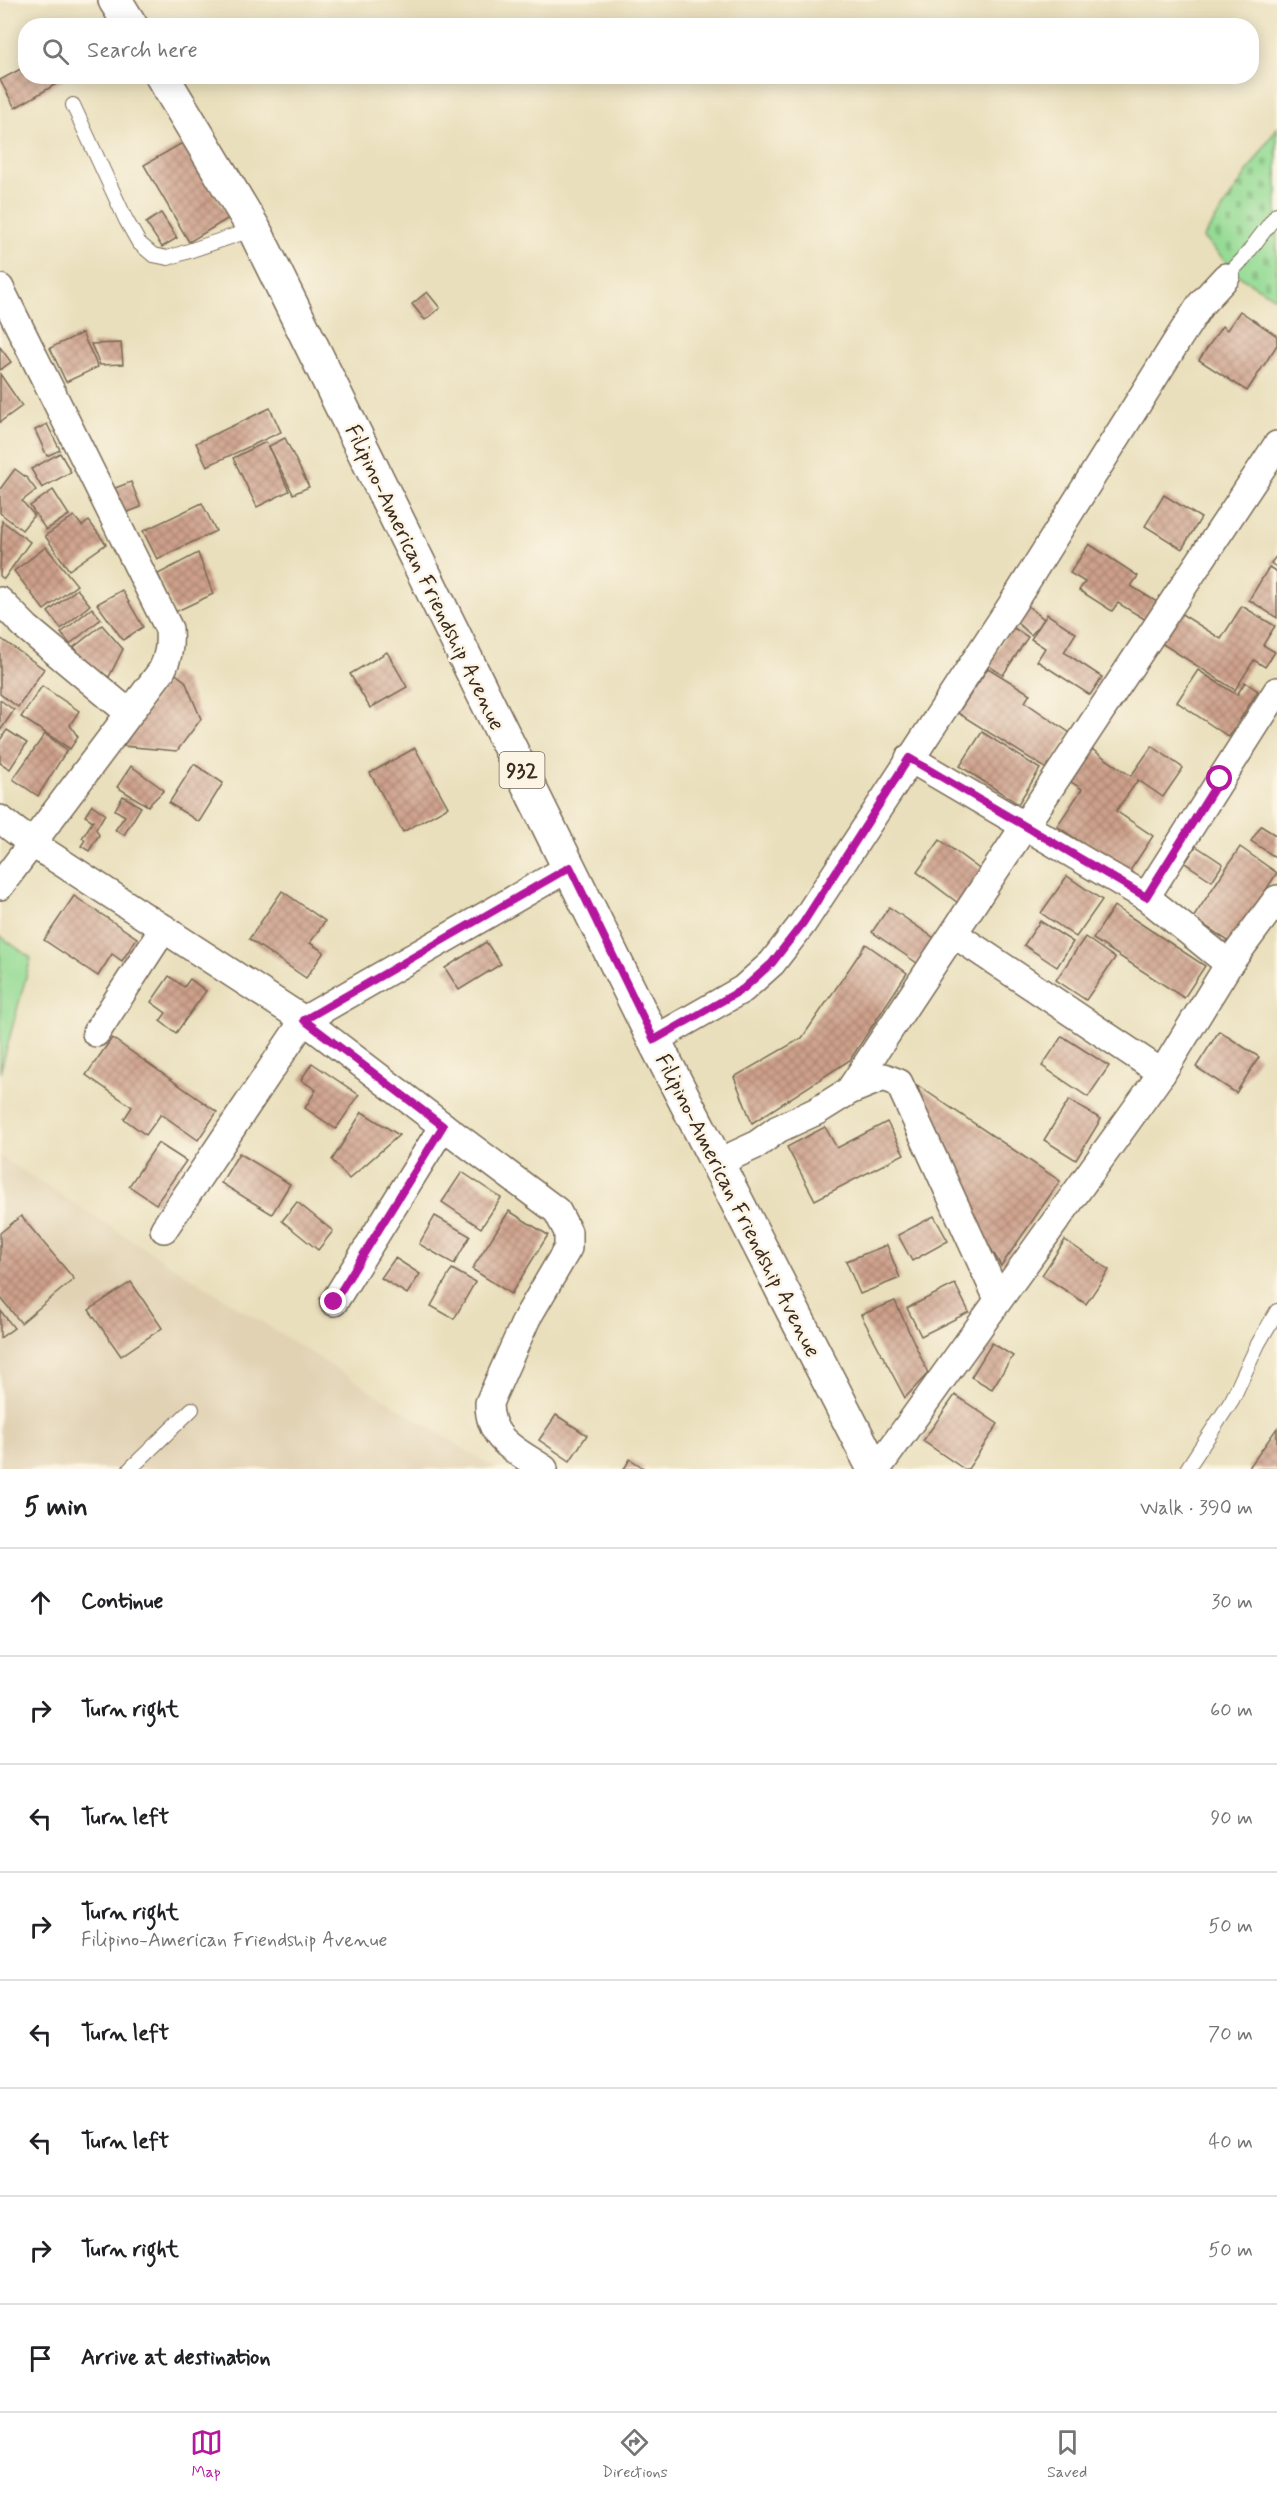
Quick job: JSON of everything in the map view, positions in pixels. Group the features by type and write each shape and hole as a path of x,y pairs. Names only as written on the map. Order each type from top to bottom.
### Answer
{"main road":[{"path":"115,0 126,18"},
{"name":"Filipino-American Friendship Avenue","path":"167,84 254,230 654,1040 875,1469"}],"street":[{"path":"654,1040 743,989 772,963 803,923 909,758 1011,606 1180,336 1201,304 1226,277"},
{"path":"0,288 169,629 168,657 162,670 30,842 0,886"},
{"path":"849,1090 1277,445"},
{"path":"0,601 36,635 129,713"},
{"path":"1146,897 1277,691"},
{"path":"909,758 1023,827 1146,897 1229,964"},
{"path":"0,819 30,842 304,1020 557,1211 568,1232 568,1248 527,1318 489,1403 489,1417 497,1436 544,1469"},
{"path":"164,1229 304,1020 570,867"},
{"path":"875,1469 1162,1073 1229,964 1277,898"},
{"path":"96,1033 164,928"},
{"path":"954,934 1162,1073"},
{"path":"717,1162 756,1145 778,1129 817,1111 849,1090 884,1077 899,1083 998,1299"},
{"path":"334,1302 443,1126"}],"lane":[{"path":"73,105 126,220 139,243 153,255 168,258 254,230"},
{"path":"1226,277 1243,259 1277,214"},
{"path":"1187,1469 1232,1400 1258,1344 1277,1311"},
{"path":"130,1469 192,1409"}],"shaded area":[{"path":"0,1156 176,1268 496,1469 0,1469"}],"green space":[{"path":"1277,128 1277,299 1243,279 1203,238"},
{"path":"0,936 31,958 0,1073"}],"building":[{"path":"18,70 18,84 56,84 15,108 0,80"},
{"path":"184,142 229,218 189,242 144,165"},
{"path":"161,213 177,238 162,247 146,223"},
{"path":"427,292 440,308 425,320 412,304"},
{"path":"1240,311 1277,336 1277,345 1247,391 1199,360 1222,326 1227,330"},
{"path":"82,333 98,367 66,382 50,348"},
{"path":"121,343 123,364 100,365 91,344"},
{"path":"0,347 11,362 0,370"},
{"path":"0,374 22,406 0,422"},
{"path":"270,408 281,432 207,466 196,443"},
{"path":"47,424 60,450 47,456 35,430"},
{"path":"285,438 309,487 293,494 269,446"},
{"path":"266,442 289,491 257,507 233,458"},
{"path":"60,453 71,472 42,488 31,469"},
{"path":"15,469 27,478 36,490 22,501 34,515 22,530 0,513 0,489"},
{"path":"131,482 141,507 120,515 110,490"},
{"path":"53,490 69,515 46,530 30,506"},
{"path":"1164,495 1201,518 1182,549 1145,526"},
{"path":"202,503 216,531 157,559 143,531"},
{"path":"74,516 82,526 89,521 106,544 69,570 45,536"},
{"path":"2,521 30,542 4,579 0,576"},
{"path":"1089,544 1138,576 1131,586 1157,602 1146,620 1118,603 1112,611 1079,590 1085,582 1070,573"},
{"path":"46,547 77,585 44,610 14,571"},
{"path":"198,553 213,594 175,612 158,574"},
{"path":"1277,555 1277,568 1271,563"},
{"path":"1269,567 1277,572 1277,618 1249,600"},
{"path":"77,589 90,605 61,629 48,612"},
{"path":"122,590 143,627 123,640 97,604"},
{"path":"1028,606 1044,619 1031,635 1016,622"},
{"path":"1242,606 1275,626 1263,645 1275,652 1265,667 1254,660 1235,690 1158,641 1177,611 1221,639"},
{"path":"92,608 101,619 70,644 61,633"},
{"path":"1047,614 1076,633 1064,652 1102,677 1090,695 1037,661 1045,648 1031,639"},
{"path":"102,625 123,649 109,677 89,666 74,647"},
{"path":"1012,627 1028,637 1003,675 988,665"},
{"path":"0,638 44,669 18,707 0,694"},
{"path":"387,652 407,687 370,708 350,674"},
{"path":"988,668 1030,694 1025,702 1070,733 1047,769 958,713"},
{"path":"1198,670 1237,695 1245,682 1258,691 1229,737 1177,702"},
{"path":"173,672 185,681 201,719 177,751 123,746"},
{"path":"42,686 79,711 70,725 78,737 70,749 21,717"},
{"path":"0,700 14,710 0,731"},
{"path":"7,730 27,743 10,769 0,763 0,740"},
{"path":"982,732 1040,769 1018,804 960,766"},
{"path":"45,734 67,750 38,796 13,779"},
{"path":"1152,746 1183,768 1163,797 1138,780 1116,811 1153,836 1128,874 1057,826 1082,789 1068,780 1090,748 1131,776"},
{"path":"415,748 448,807 403,832 370,773"},
{"path":"194,764 223,783 199,822 169,803"},
{"path":"131,766 164,790 148,806 117,787"},
{"path":"123,796 141,807 124,835 115,830 125,816 115,810"},
{"path":"92,805 105,814 96,829 99,835 89,851 81,846 85,840 82,838 93,821 85,816"},
{"path":"1261,826 1277,836 1275,857 1251,841"},
{"path":"940,840 986,874 962,906 917,872"},
{"path":"1196,846 1223,864 1212,881 1185,863"},
{"path":"1240,847 1277,873 1231,943 1193,918"},
{"path":"1067,876 1102,900 1076,937 1041,913"},
{"path":"282,891 325,921 310,943 324,952 306,978 249,939"},
{"path":"74,896 137,938 122,961 112,954 98,976 44,940"},
{"path":"1114,906 1205,966 1184,998 1093,939"},
{"path":"889,907 934,938 917,963 872,932"},
{"path":"1040,921 1073,942 1057,967 1024,945"},
{"path":"1085,937 1115,958 1086,1000 1056,980"},
{"path":"486,942 501,964 459,990 445,968"},
{"path":"866,944 907,973 850,1060 752,1123 734,1077 802,1038"},
{"path":"169,976 184,987 190,979 206,991 176,1033 160,1021 166,1013 151,1002"},
{"path":"1219,1031 1259,1057 1236,1093 1196,1067"},
{"path":"1062,1036 1109,1066 1088,1097 1042,1066"},
{"path":"112,1038 217,1112 198,1140 161,1114 146,1135 124,1119 132,1107 86,1075"},
{"path":"312,1063 359,1095 336,1129 305,1108 316,1090 301,1080"},
{"path":"917,1085 1060,1181 1001,1266 946,1171"},
{"path":"1069,1100 1101,1119 1076,1160 1044,1140"},
{"path":"362,1112 399,1135 349,1179 332,1160"},
{"path":"887,1122 904,1154 815,1200 787,1147 825,1127 837,1148"},
{"path":"158,1143 186,1161 156,1204 129,1186"},
{"path":"239,1153 290,1184 272,1214 221,1183"},
{"path":"462,1172 501,1198 481,1228 442,1202"},
{"path":"297,1202 333,1231 318,1250 282,1221"},
{"path":"509,1211 548,1235 511,1294 472,1269"},
{"path":"21,1216 74,1279 21,1323 0,1297 0,1233"},
{"path":"435,1216 470,1236 454,1264 419,1244"},
{"path":"934,1216 948,1241 912,1261 898,1235"},
{"path":"1065,1240 1109,1270 1086,1304 1042,1275"},
{"path":"887,1245 900,1278 860,1294 846,1261"},
{"path":"395,1258 420,1274 407,1294 381,1278"},
{"path":"452,1269 475,1282 454,1319 431,1306"},
{"path":"131,1282 162,1328 121,1356 89,1310"},
{"path":"955,1284 969,1312 921,1336 907,1308"},
{"path":"895,1301 928,1373 905,1398 861,1315"},
{"path":"0,1310 14,1328 0,1338"},
{"path":"992,1343 1013,1356 992,1389 971,1377"},
{"path":"955,1395 998,1424 968,1469 964,1469 923,1441"},
{"path":"556,1415 587,1435 570,1461 539,1440"},
{"path":"1277,1428 1277,1469 1248,1469"},
{"path":"630,1459 645,1469 624,1469"}],"route":[{"path":"334,1302 443,1126 304,1020 570,867 654,1040 743,989 772,963 803,923 909,758 1023,827 1146,897 1220,779"}]}
